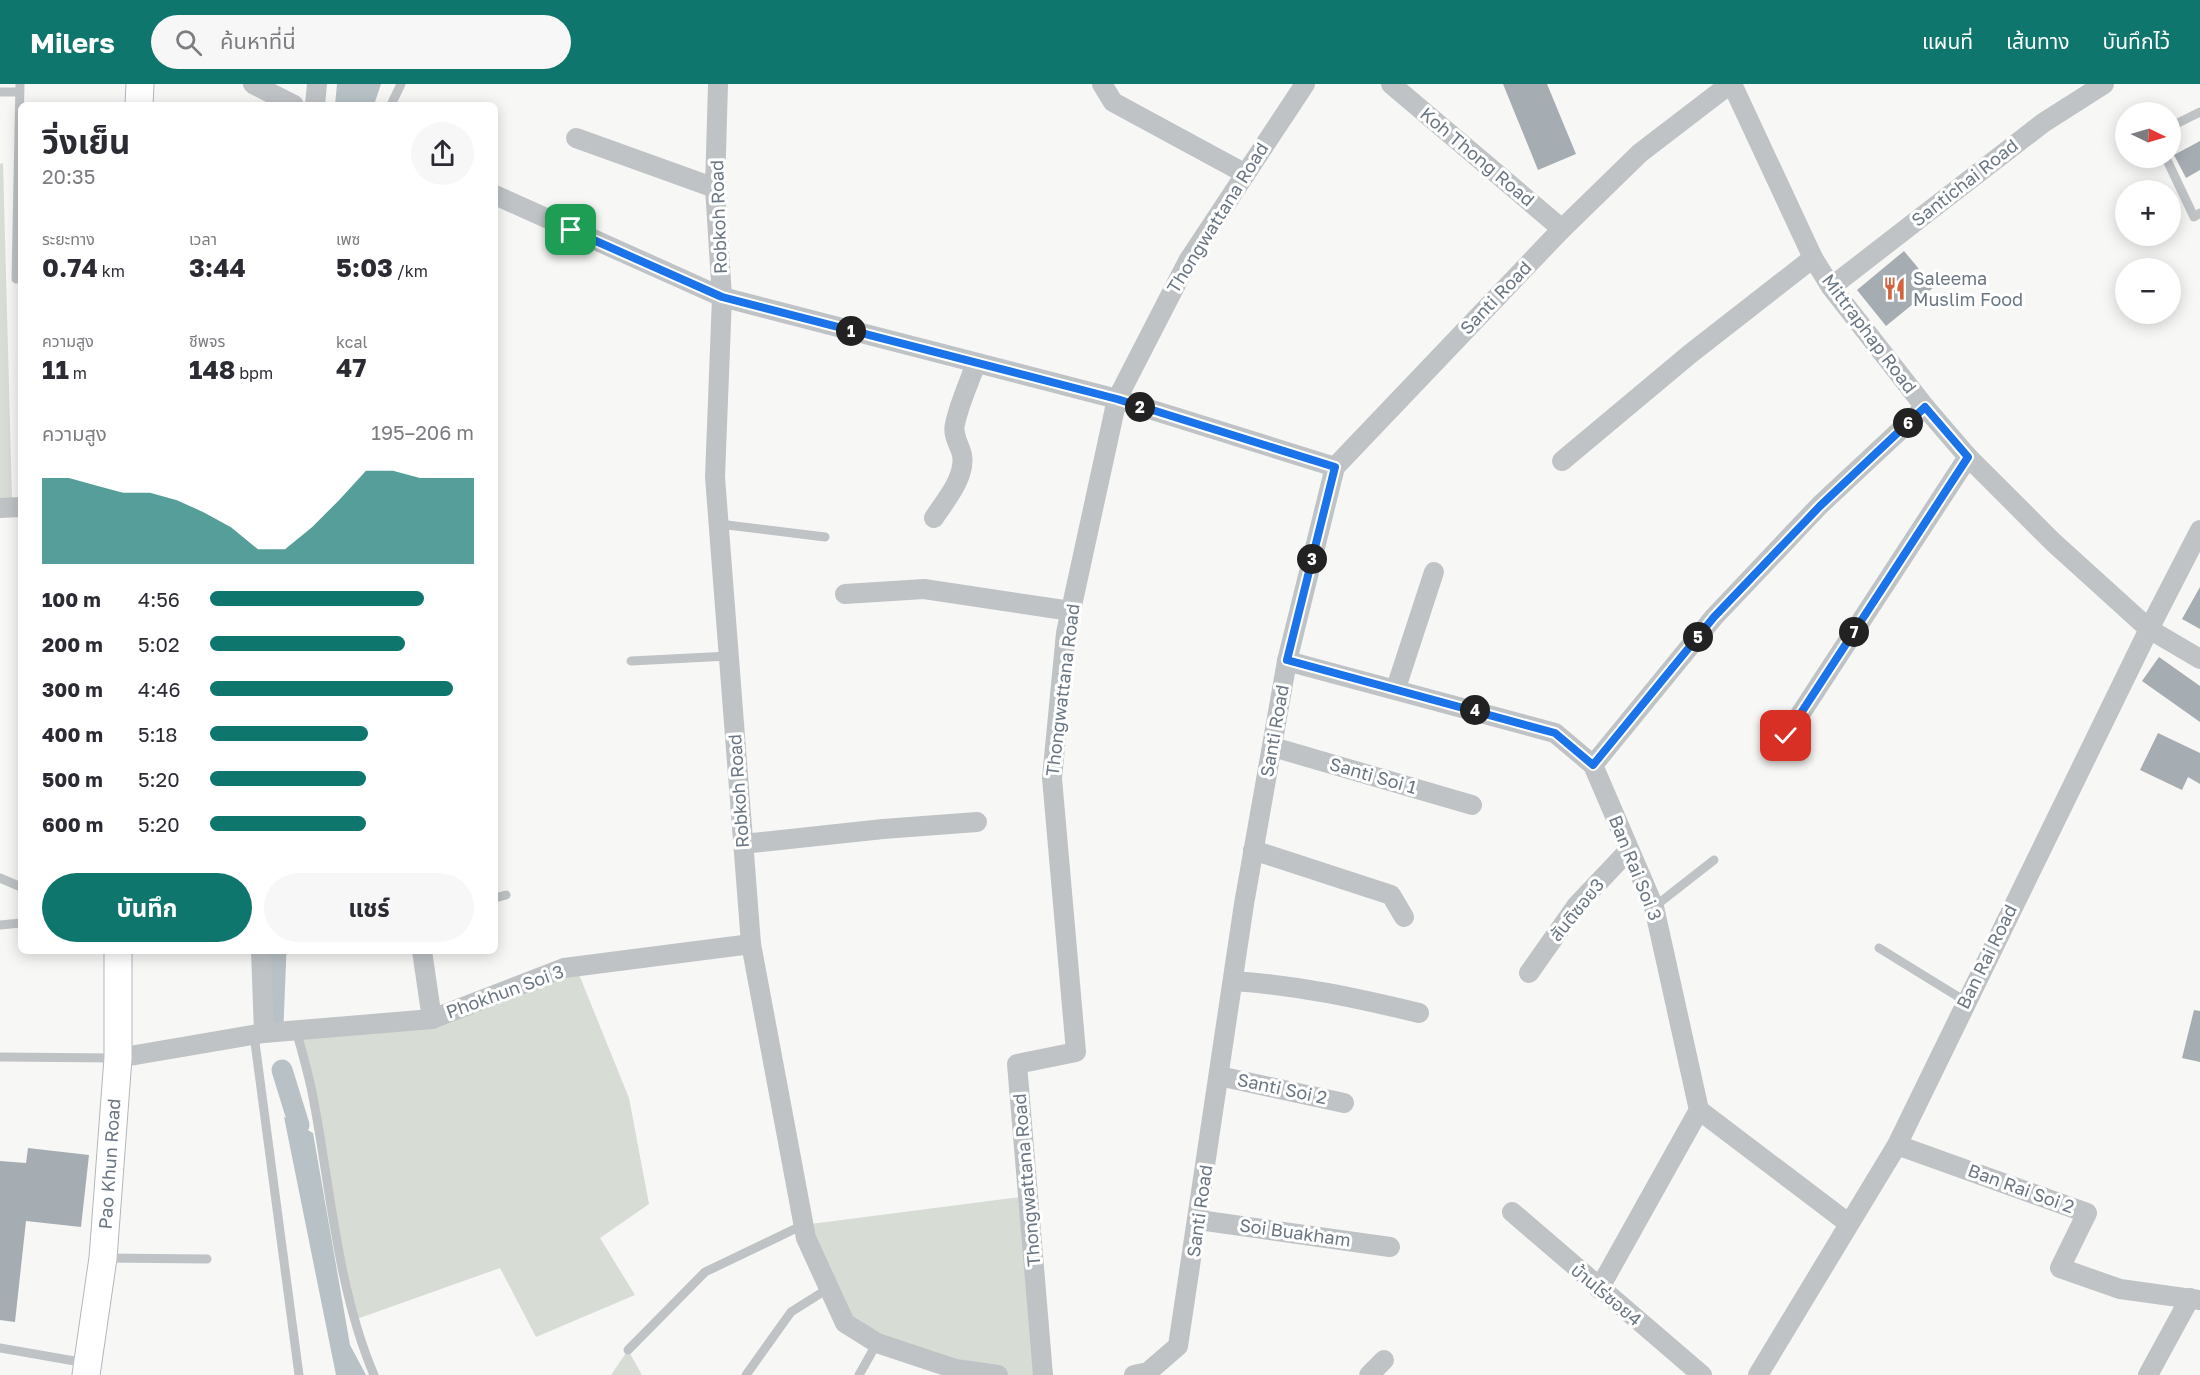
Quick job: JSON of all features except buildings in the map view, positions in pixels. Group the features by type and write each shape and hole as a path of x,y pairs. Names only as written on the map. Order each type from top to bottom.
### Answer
{"main road":[{"path":"139,102 140,84"},
{"name":"Pao Khun Road","path":"87,1369 103,1258 118,1058 118,954"}],"street":[{"path":"253,84 288,102"},
{"path":"315,102 317,84"},
{"name":"Robkoh Road","path":"718,84 715,188 722,297 715,477 751,944 803,1225 806,1238 845,1323 878,1344 955,1369 998,1375"},
{"path":"1101,84 1113,102 1244,173"},
{"name":"Thongwattana Road","path":"1043,1375 1017,1064 1076,1052 1052,778 1066,633 1117,399 1188,261 1244,173 1305,84"},
{"name":"Koh Thong Road","path":"1391,84 1562,229"},
{"name":"Santi Road","path":"1134,1375 1148,1372 1178,1346 1199,1220 1253,850 1287,660 1335,467 1562,229 1640,153 1731,84"},
{"name":"Mittraphap Road","path":"1731,84 1830,287 1925,407 1968,457 2053,543 2149,629 2200,659"},
{"name":"Santichai Road","path":"1830,287 2043,123 2104,84"},
{"path":"576,138 715,188"},
{"path":"498,196 722,297 1117,399 1335,467"},
{"path":"1562,460 1690,354 1814,258"},
{"path":"934,518 955,486 962,466 963,456 956,441 954,427 976,363"},
{"path":"1593,765 1714,617 1820,506 1925,407"},
{"path":"1786,736 1968,457"},
{"path":"0,508 18,507"},
{"name":"Ban Rai Road","path":"1758,1375 1897,1145 1965,1001 2200,530"},
{"path":"1396,688 1434,572"},
{"path":"845,594 924,589 1071,611"},
{"name":"Ban Rai Soi 3","path":"1287,660 1555,733 1593,765 1654,907 1699,1110"},
{"name":"Santi Soi 1","path":"1273,747 1472,805"},
{"path":"743,844 883,829 977,822"},
{"path":"1253,850 1391,895 1404,918"},
{"name":"สันติซอย3","path":"1529,973 1577,905 1629,850"},
{"name":"Phokhun Soi 3","path":"259,1034 432,1019 564,968 751,944"},
{"path":"118,1058 259,1034 261,954"},
{"path":"422,954 432,1019"},
{"path":"1233,981 1280,984 1349,996 1419,1013"},
{"name":"Santi Soi 2","path":"1219,1076 1344,1103"},
{"path":"1599,1289 1699,1110 1848,1223"},
{"name":"Ban Rai Soi 2","path":"1897,1145 2087,1213 2060,1268 2120,1289 2195,1299"},
{"name":"บ้านไร่ซอย4","path":"1512,1212 1702,1375"},
{"name":"Soi Buakham","path":"1199,1220 1390,1247"},
{"path":"2148,1375 2195,1299"},
{"path":"1369,1375 1384,1360"}],"lane":[{"path":"392,102 400,84"},
{"path":"0,92 19,88"},
{"path":"2181,122 2200,112"},
{"path":"16,279 18,152"},
{"path":"2171,168 2194,217 2200,213"},
{"path":"719,524 825,537"},
{"path":"631,661 729,656"},
{"path":"1654,907 1714,860"},
{"path":"0,878 18,886"},
{"path":"498,897 506,895"},
{"path":"0,925 18,923"},
{"path":"1879,948 1965,1001"},
{"path":"296,1030 313,1095 331,1209 357,1335 374,1375"},
{"path":"259,1034 299,1375"},
{"path":"0,1057 118,1058"},
{"path":"628,1350 705,1272 803,1225"},
{"path":"103,1258 207,1259"},
{"path":"746,1375 791,1312 829,1288"},
{"path":"859,1375 878,1344"},
{"path":"0,1348 87,1369"}],"shaded area":[{"path":"337,84 381,84 375,102 335,102"},
{"path":"3,163 12,499 0,499 0,164"},
{"path":"576,967 629,1098 649,1204 600,1238 635,1295 536,1337 500,1268 354,1320 298,1032 433,1023"},
{"path":"284,1117 313,1133 350,1345 366,1375 336,1375"},
{"path":"1028,1196 1043,1375 998,1375 845,1323 803,1225"},
{"path":"628,1350 642,1375 611,1375"}],"waterway":[{"path":"273,1025 276,954"},
{"path":"282,1070 299,1125"}],"place":[{"name":"Saleema Muslim Food","path":"1895,289"}],"route":[{"path":"571,230 722,297 1117,399 1335,467 1287,660 1555,733 1593,765 1714,617 1820,506 1925,407 1968,457 1786,736"}]}
